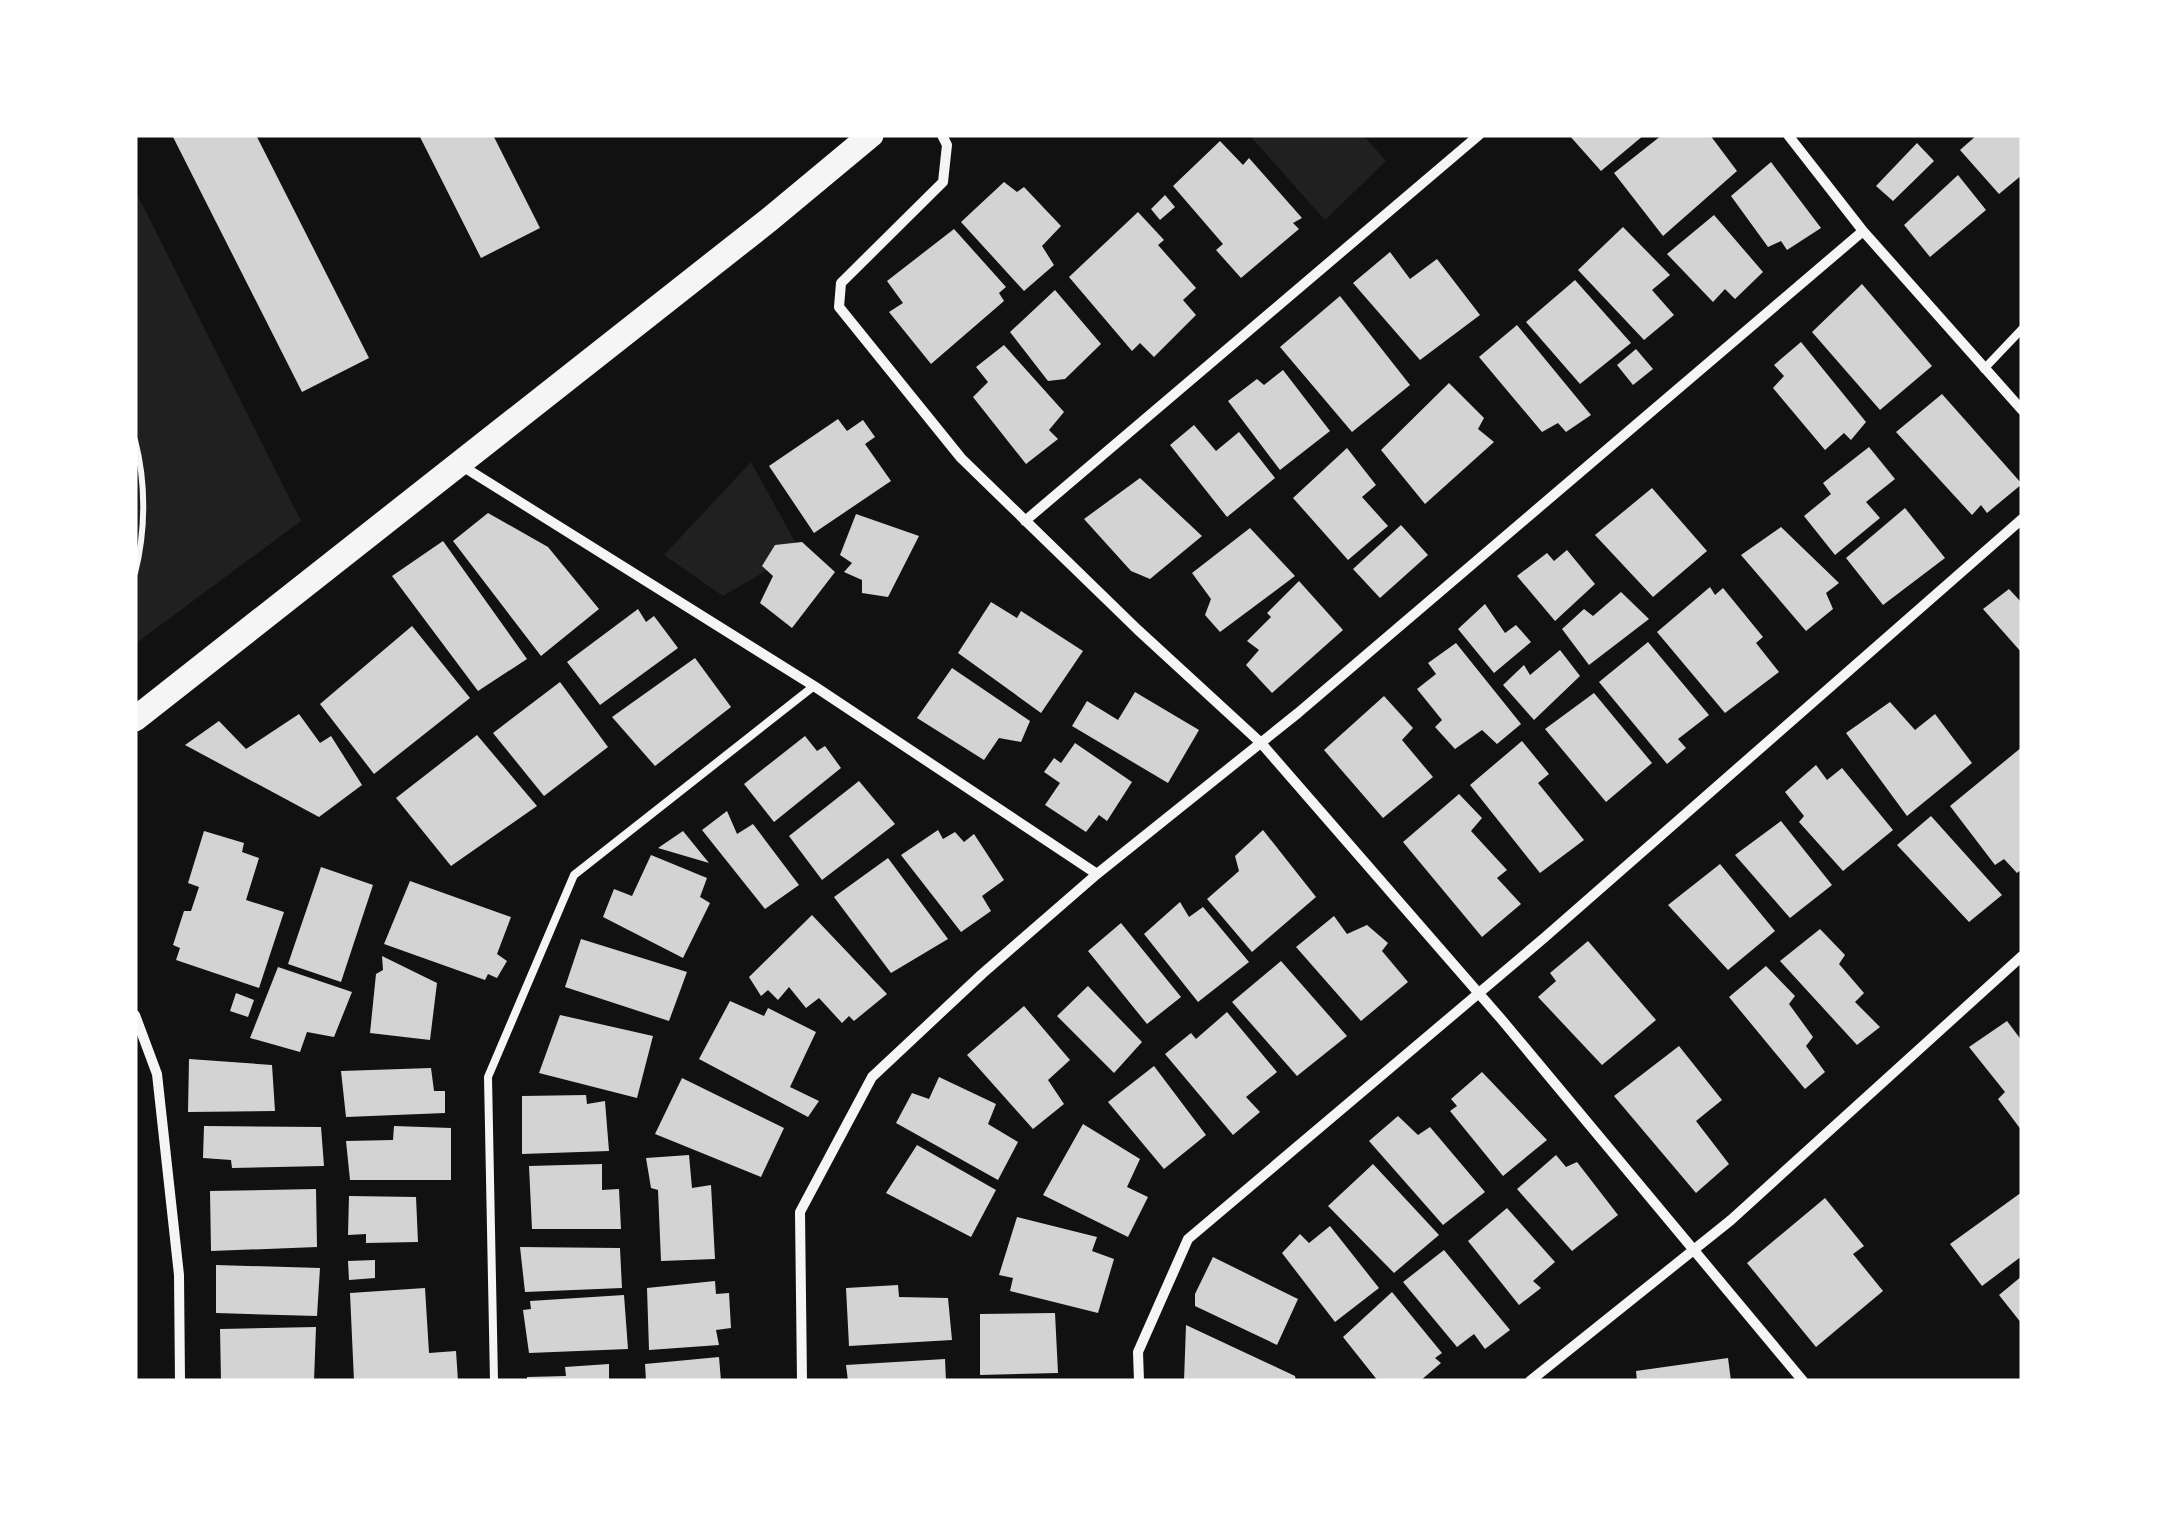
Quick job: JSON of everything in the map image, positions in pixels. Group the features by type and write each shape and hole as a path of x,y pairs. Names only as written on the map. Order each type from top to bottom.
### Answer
{"main road":[{"path":"135,718 871,135"}],"street":[{"path":"942,135 947,145 943,182 840,282 839,307 960,458 1261,743 1478,992 1803,1381"},
{"path":"1024,521 1480,135"},
{"path":"1788,135 1863,231 2022,410"},
{"path":"802,1381 800,1212 872,1078 982,974 1098,874 1261,743 1863,231"},
{"path":"459,464 814,686 1098,874"},
{"path":"1138,1381 1138,1352 1188,1240 1544,938 2022,520"},
{"path":"1530,1381 1696,1250 2022,956"},
{"path":"135,1015 157,1074 179,1276 180,1381"}],"lane":[{"path":"1984,369 2022,330"},
{"path":"494,1381 488,1077 574,875 814,686"}],"path":[{"path":"135,440 143,506 142,546 135,572"}],"shaded area":[{"path":"1249,135 1363,135 1386,161 1325,220"},
{"path":"135,190 301,521 135,644"},
{"path":"751,462 800,551 723,596 664,555"}],"building":[{"path":"172,135 256,135 369,358 302,392"},
{"path":"419,135 493,135 540,228 481,258"},
{"path":"1569,135 1644,135 1601,171"},
{"path":"1662,135 1710,135 1737,171 1663,236 1614,173"},
{"path":"1977,135 2022,135 2022,175 1999,194 1960,150"},
{"path":"1220,141 1243,165 1249,158 1302,218 1293,223 1299,229 1241,278 1216,250 1223,244 1173,186"},
{"path":"1917,143 1934,161 1893,201 1876,186"},
{"path":"1771,162 1821,228 1787,250 1781,241 1768,247 1731,196"},
{"path":"1958,175 1986,210 1930,257 1904,225"},
{"path":"1004,182 1017,192 1024,187 1061,226 1042,246 1054,265 1024,291 961,222"},
{"path":"1165,195 1175,207 1160,220 1151,209"},
{"path":"1138,212 1164,240 1158,245 1196,288 1183,300 1196,315 1154,357 1140,343 1132,351 1069,277"},
{"path":"1714,215 1763,272 1735,299 1725,289 1713,302 1667,254"},
{"path":"1623,227 1670,275 1652,290 1674,315 1644,340 1578,270"},
{"path":"954,229 1006,287 999,293 1004,301 931,364 889,312 903,303 887,281"},
{"path":"1390,252 1410,279 1437,259 1480,315 1420,360 1353,283"},
{"path":"1575,280 1631,343 1580,384 1526,322"},
{"path":"1862,284 1932,366 1880,410 1812,332"},
{"path":"1055,290 1101,344 1065,379 1048,381 1010,332"},
{"path":"1340,296 1410,385 1352,432 1280,347"},
{"path":"1517,325 1591,415 1566,432 1558,423 1542,432 1479,357"},
{"path":"1801,342 1866,422 1851,440 1844,433 1825,450 1773,388 1784,376 1774,365"},
{"path":"1004,345 1064,412 1049,430 1058,439 1026,464 973,397 988,382 976,367"},
{"path":"1636,349 1653,369 1633,385 1617,365"},
{"path":"1283,370 1330,431 1280,470 1228,401 1257,379 1264,385"},
{"path":"1449,383 1484,418 1478,429 1494,442 1425,504 1381,450"},
{"path":"1942,394 2022,484 1987,513 1981,505 1972,515 1896,432"},
{"path":"838,419 847,431 863,420 875,437 865,444 891,481 814,533 769,466"},
{"path":"1194,425 1216,451 1239,432 1275,478 1227,517 1170,445"},
{"path":"1869,447 1895,479 1866,502 1880,518 1835,555 1804,516 1831,494 1823,483"},
{"path":"1347,448 1376,485 1362,497 1388,526 1348,560 1293,498"},
{"path":"1140,478 1202,536 1150,579 1131,571 1084,519"},
{"path":"1652,488 1707,551 1653,597 1595,535"},
{"path":"1905,508 1945,558 1883,605 1846,558"},
{"path":"488,513 548,547 599,609 541,656 453,541"},
{"path":"856,514 919,536 888,597 862,593 862,580 844,572 852,563 840,555"},
{"path":"1401,525 1428,555 1380,598 1353,569"},
{"path":"1781,527 1839,583 1826,593 1833,609 1806,631 1741,555"},
{"path":"1250,528 1295,576 1220,632 1205,615 1211,599 1192,573"},
{"path":"443,541 527,659 478,691 392,576"},
{"path":"802,542 835,572 792,628 760,603 773,576 762,566 775,545"},
{"path":"1567,550 1595,584 1555,621 1517,576 1547,553 1554,561"},
{"path":"1299,581 1343,630 1272,693 1246,665 1259,650 1247,641 1271,617 1267,613"},
{"path":"1710,587 1715,595 1723,588 1763,637 1756,643 1779,672 1725,713 1657,632"},
{"path":"2009,589 2022,603 2022,653 1983,609"},
{"path":"1621,592 1649,619 1589,665 1562,629 1584,609 1593,616"},
{"path":"991,602 1017,618 1021,611 1083,651 1041,713 958,653"},
{"path":"1485,604 1505,633 1516,625 1531,642 1494,673 1458,629"},
{"path":"638,609 646,622 654,616 678,648 600,705 567,662"},
{"path":"412,626 470,698 374,774 320,704"},
{"path":"1648,642 1709,715 1678,739 1686,748 1667,764 1599,682"},
{"path":"1456,643 1521,724 1497,744 1482,730 1455,749 1435,727 1442,720 1417,689 1436,674 1428,663"},
{"path":"1560,650 1580,676 1534,720 1503,685 1524,665 1530,675"},
{"path":"695,658 731,707 655,766 612,717"},
{"path":"952,668 1030,721 1021,742 999,738 984,760 917,718"},
{"path":"560,682 608,747 544,796 493,733"},
{"path":"1135,692 1199,730 1168,783 1072,726 1087,701 1118,720"},
{"path":"1594,693 1652,763 1606,802 1545,729"},
{"path":"1384,696 1413,728 1402,740 1433,777 1383,818 1324,750"},
{"path":"1890,702 1915,730 1935,714 1972,763 1907,816 1846,733"},
{"path":"299,714 320,743 331,736 362,785 319,817 185,745 219,721 246,749"},
{"path":"477,735 537,806 451,866 396,798"},
{"path":"805,736 817,751 825,746 841,768 774,822 744,784"},
{"path":"1522,741 1549,774 1538,783 1584,840 1540,873 1470,785"},
{"path":"1075,743 1132,782 1107,821 1099,815 1086,832 1045,805 1060,783 1044,772 1054,758 1061,763"},
{"path":"2022,747 2022,869 2017,873 2004,859 1995,865 1950,806"},
{"path":"1816,765 1827,780 1842,768 1893,830 1843,871 1799,822 1804,816 1785,792"},
{"path":"859,781 895,824 822,880 789,836"},
{"path":"1459,794 1482,818 1471,831 1507,870 1497,878 1521,904 1482,937 1403,842"},
{"path":"727,811 737,834 753,824 799,885 765,909 702,830"},
{"path":"1931,816 2002,895 1969,922 1897,845"},
{"path":"1781,821 1832,885 1790,918 1735,855"},
{"path":"938,830 943,839 955,832 964,842 974,834 1004,880 982,896 991,911 961,932 901,855"},
{"path":"1263,830 1316,897 1252,952 1207,899 1239,871 1235,856"},
{"path":"204,831 244,843 242,852 259,858 246,900 284,912 259,988 176,960 180,948 173,945 184,911 191,911 199,887 188,883"},
{"path":"683,831 709,863 658,848"},
{"path":"651,855 707,878 700,897 710,903 683,958 603,917 614,889 632,896"},
{"path":"888,858 948,939 891,973 834,897"},
{"path":"1720,864 1775,931 1728,970 1668,905"},
{"path":"321,867 373,885 341,982 288,964"},
{"path":"410,881 511,917 497,954 507,961 497,978 488,974 485,980 384,944"},
{"path":"1180,902 1189,917 1203,907 1249,962 1198,1002 1144,934"},
{"path":"812,915 887,994 854,1021 849,1016 842,1023 819,998 806,1008 789,987 778,1000 768,990 761,996 749,977"},
{"path":"1334,916 1347,934 1367,925 1388,943 1382,951 1408,982 1361,1021 1296,947"},
{"path":"1121,923 1181,997 1147,1024 1088,951"},
{"path":"1820,929 1845,955 1839,964 1864,993 1855,1002 1880,1027 1857,1045 1780,961"},
{"path":"581,939 687,972 669,1021 565,987"},
{"path":"1588,941 1656,1020 1602,1065 1538,997 1556,981 1550,973"},
{"path":"382,956 437,983 430,1040 370,1033 376,974 383,970"},
{"path":"1281,961 1347,1036 1297,1076 1232,1002"},
{"path":"1766,966 1795,996 1789,1004 1813,1037 1806,1046 1825,1072 1805,1089 1729,997"},
{"path":"278,967 352,992 334,1037 307,1032 300,1052 250,1038"},
{"path":"1088,986 1142,1042 1114,1073 1057,1016"},
{"path":"236,993 254,1000 248,1017 230,1011"},
{"path":"730,1001 764,1016 768,1008 816,1032 790,1087 819,1101 808,1117 699,1059"},
{"path":"1024,1006 1070,1060 1048,1080 1064,1104 1033,1129 967,1055"},
{"path":"1227,1012 1277,1072 1246,1097 1260,1112 1233,1135 1165,1054 1191,1033 1196,1039"},
{"path":"560,1015 653,1036 637,1098 539,1073"},
{"path":"2007,1021 2022,1041 2022,1131 1998,1099 2005,1092 1969,1047"},
{"path":"1679,1046 1722,1100 1696,1121 1729,1164 1696,1193 1614,1096"},
{"path":"189,1059 272,1065 275,1111 188,1112"},
{"path":"1154,1066 1206,1135 1164,1169 1108,1102"},
{"path":"431,1068 434,1091 445,1091 445,1113 346,1117 341,1071"},
{"path":"1482,1072 1547,1140 1503,1176 1450,1111 1457,1106 1451,1099"},
{"path":"939,1077 996,1104 988,1124 1018,1142 998,1180 896,1123 912,1093 929,1099"},
{"path":"682,1078 784,1128 761,1177 655,1134"},
{"path":"586,1095 587,1104 605,1101 609,1151 522,1154 522,1096"},
{"path":"1398,1116 1418,1135 1430,1127 1485,1192 1443,1225 1369,1141"},
{"path":"1083,1124 1140,1159 1127,1187 1148,1197 1128,1237 1043,1195"},
{"path":"204,1126 321,1127 324,1166 232,1168 231,1160 203,1158"},
{"path":"394,1126 451,1128 451,1180 350,1180 346,1141 393,1140"},
{"path":"917,1145 996,1190 971,1237 886,1193"},
{"path":"689,1155 692,1188 711,1185 715,1259 661,1261 658,1190 651,1188 646,1158"},
{"path":"1556,1155 1566,1167 1577,1162 1618,1215 1572,1251 1517,1189"},
{"path":"602,1164 602,1190 619,1189 621,1229 532,1229 529,1166"},
{"path":"1373,1164 1439,1235 1394,1273 1328,1206"},
{"path":"316,1189 317,1247 211,1251 210,1191"},
{"path":"2022,1192 2022,1256 1982,1286 1950,1244"},
{"path":"349,1196 416,1197 418,1242 366,1243 366,1234 348,1235"},
{"path":"1825,1198 1864,1246 1853,1254 1883,1291 1816,1347 1747,1263"},
{"path":"1507,1208 1555,1262 1533,1281 1541,1288 1519,1305 1468,1241"},
{"path":"1017,1217 1097,1237 1092,1251 1114,1259 1098,1313 1010,1291 1013,1278 999,1275"},
{"path":"1330,1226 1379,1288 1335,1322 1282,1253 1300,1234 1309,1243"},
{"path":"520,1247 620,1248 622,1288 525,1292"},
{"path":"1444,1250 1510,1330 1485,1349 1474,1334 1457,1347 1403,1282"},
{"path":"1213,1257 1298,1299 1277,1345 1195,1306 1195,1294"},
{"path":"375,1260 375,1278 349,1280 348,1261"},
{"path":"216,1265 320,1268 317,1316 216,1313"},
{"path":"2022,1276 2022,1324 1999,1295"},
{"path":"715,1281 716,1294 729,1293 731,1328 716,1330 719,1345 649,1350 647,1288"},
{"path":"898,1285 899,1297 948,1298 952,1340 849,1346 846,1288"},
{"path":"425,1288 429,1353 456,1351 458,1381 354,1381 350,1293"},
{"path":"1392,1292 1442,1353 1435,1358 1441,1363 1420,1381 1378,1381 1343,1337"},
{"path":"624,1295 628,1349 529,1353 523,1310 531,1309 530,1301"},
{"path":"1055,1313 1058,1373 980,1375 980,1314"},
{"path":"1186,1325 1295,1376 1296,1381 1184,1381"},
{"path":"316,1327 314,1381 221,1381 220,1329"},
{"path":"719,1357 721,1381 646,1381 645,1364"},
{"path":"1728,1358 1731,1381 1637,1381 1636,1371"},
{"path":"945,1359 946,1381 848,1381 846,1365"},
{"path":"609,1364 609,1381 527,1381 527,1377 566,1376 565,1367"}]}
